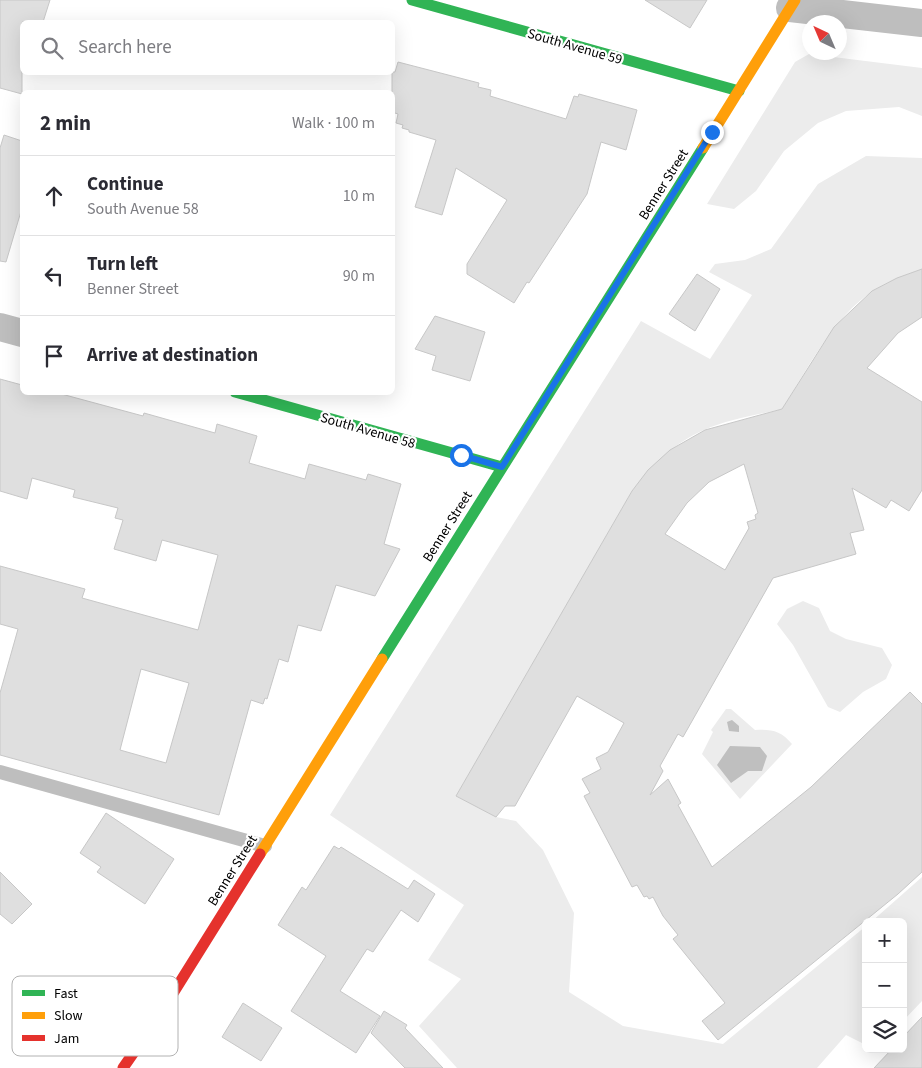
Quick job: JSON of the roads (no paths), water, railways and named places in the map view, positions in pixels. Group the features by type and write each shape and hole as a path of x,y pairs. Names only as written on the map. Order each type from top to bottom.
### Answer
{"street":[{"name":"South Avenue 59","path":"412,0 739,92"},
{"name":"Benner Street","path":"178,985 739,92 792,4"},
{"path":"792,4 922,22"},
{"path":"0,327 20,332"},
{"name":"South Avenue 58","path":"246,395 502,467"},
{"name":"Benner Street","path":"123,1068 131,1056"}],"lane":[{"path":"0,772 265,846"}]}
